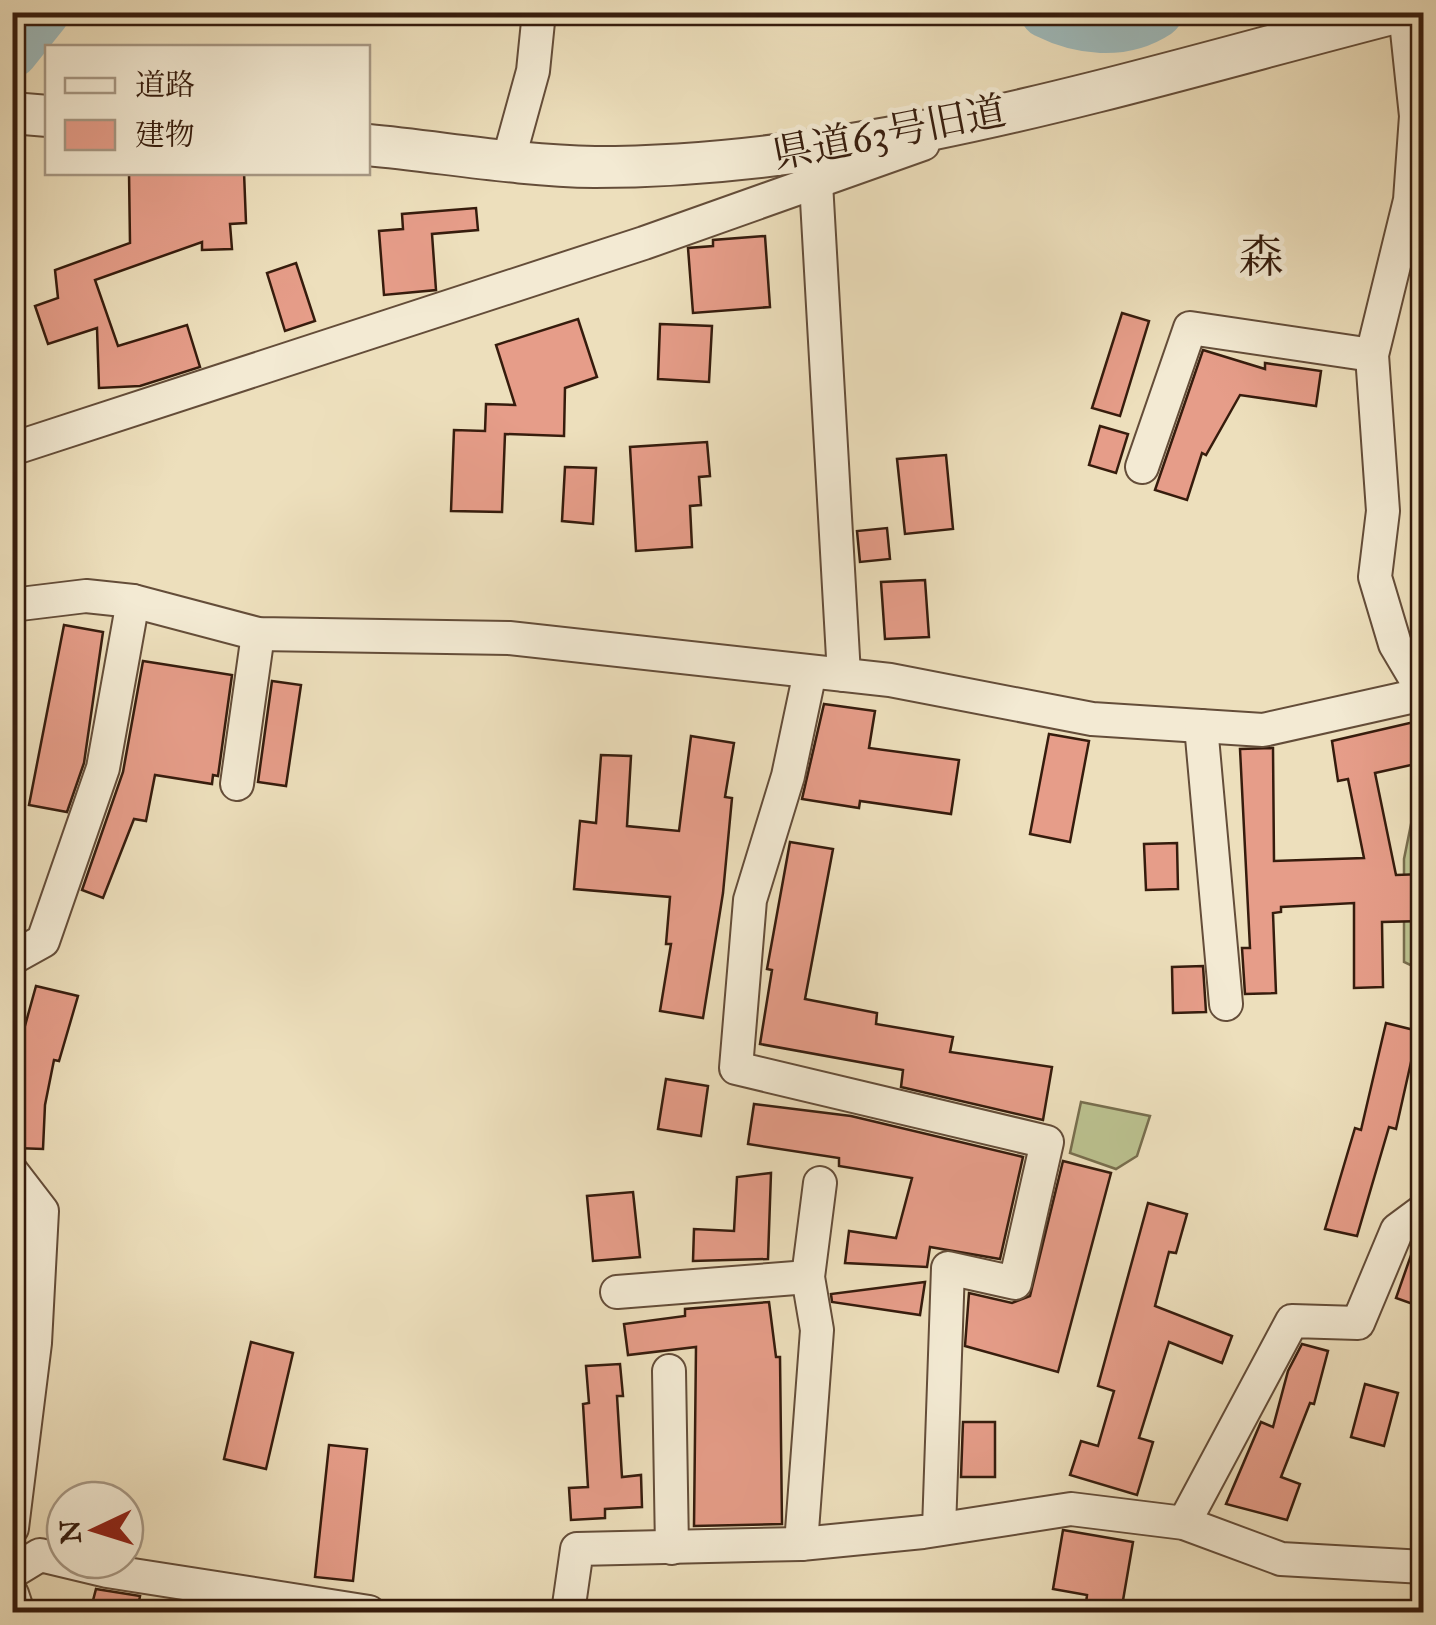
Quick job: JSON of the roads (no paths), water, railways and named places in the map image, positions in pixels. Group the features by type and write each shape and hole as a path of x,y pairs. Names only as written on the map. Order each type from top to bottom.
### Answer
{"street":[{"path":"509,158 533,71 539,12"},
{"path":"12,605 86,596 133,601 258,634 509,638 844,675 1092,720 1263,730 1424,693 1394,644 1375,577 1383,511 1372,355 1417,203 1416,116 1402,12"},
{"name":"県道63号旧道","path":"370,145 592,167 815,166 1043,102 1402,12"},
{"path":"12,114 45,116"},
{"path":"12,449 815,166 844,675"},
{"path":"1142,467 1190,328 1372,355"},
{"path":"14,962 43,941 83,831 103,768 133,601"},
{"path":"236,784 258,634"},
{"path":"810,672 788,776 750,900 736,1068 1047,1142 1015,1283 948,1268 938,1529"},
{"path":"1201,726 1226,1004"},
{"path":"12,1172 42,1211 35,1344 12,1528"},
{"path":"801,1544 817,1330 808,1277 820,1183"},
{"path":"1184,1523 1292,1321 1358,1322 1397,1230 1424,1210"},
{"path":"617,1292 808,1277"},
{"path":"669,1371 672,1548"},
{"path":"568,1612 577,1550 801,1544 938,1529 1071,1508 1184,1523 1280,1559 1424,1567"},
{"path":"12,1572 40,1555 125,1574 368,1612"},
{"path":"12,1594 18,1612"}],"waterway":[{"path":"12,52 44,12"},
{"path":"1046,12 1101,27 1130,24 1157,12"}],"district":[{"name":"森","path":"1261,256"}]}
